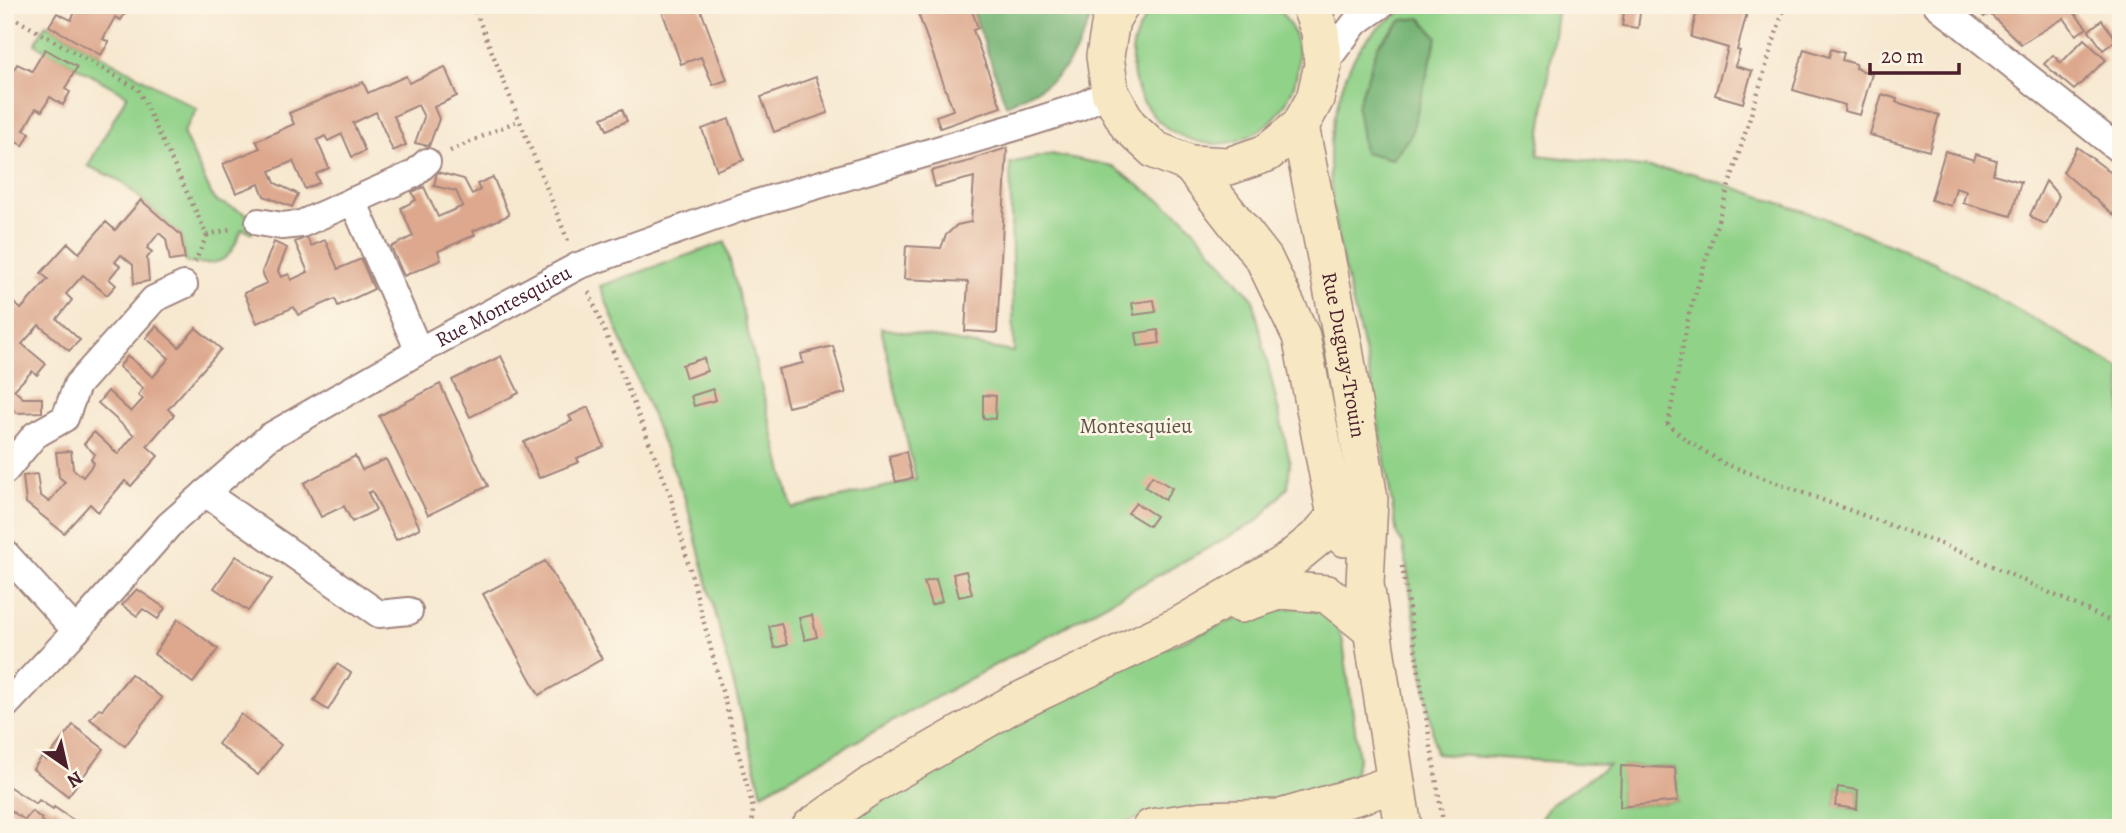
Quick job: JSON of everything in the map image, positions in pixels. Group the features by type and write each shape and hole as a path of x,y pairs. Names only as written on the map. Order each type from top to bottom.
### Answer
{"main road":[{"path":"1114,10 1105,56 1110,92 1128,125 1155,150 1190,164 1229,166 1267,153 1300,126 1315,99 1323,65 1320,31 1310,5"},
{"name":"Rue Duguay-Trouin","path":"1300,126 1343,343 1369,499 1365,584 1403,828"},
{"name":"Rue Duguay-Trouin","path":"1190,164 1264,259 1301,335 1336,516 1365,584"},
{"path":"810,828 870,786 1011,705 1184,623 1285,564 1319,537 1336,516"},
{"path":"1184,623 1282,590 1327,594 1371,630"},
{"path":"1151,828 1203,820 1281,818 1395,783"},
{"path":"1281,818 1316,828"}],"street":[{"path":"1323,65 1355,23 1381,5"},
{"path":"1937,5 2121,151"},
{"name":"Rue Montesquieu","path":"5,706 76,631 169,525 269,437 419,351 578,266 740,208 1019,126 1079,107 1110,92"},
{"path":"259,222 282,226 301,224 414,174 427,162"},
{"path":"353,201 419,351"},
{"path":"5,471 35,435 65,418 77,385 154,299 184,285"},
{"path":"205,493 379,614 409,611"},
{"path":"5,553 76,631"}],"path":[{"path":"473,5 670,494 753,808 752,828"},
{"path":"1785,5 1689,314 1668,424 1685,439 1723,463 1962,552 2121,626"},
{"path":"5,13 138,89 207,234 184,285"},
{"path":"427,162 519,120"}],"green space":[{"path":"971,5 1091,5 1091,12 1078,48 1063,70 1034,92 1006,105"},
{"path":"1154,5 1277,5 1294,33 1298,54 1297,74 1291,93 1268,124 1233,142 1212,144 1182,136 1159,121 1142,100 1133,74 1132,59 1136,37"},
{"path":"1414,5 1558,5 1538,155 1692,173 1824,218 1934,262 2121,369 2121,828 1534,828 1551,804 1609,765 1436,754 1403,544 1397,535 1373,393 1338,240 1330,159 1332,133 1341,91 1356,54 1386,22","holes":["1622,766 1675,768 1678,801 1620,807","1838,787 1858,790 1857,809 1835,806"]},
{"path":"1421,18 1437,37 1411,135 1392,159 1364,152 1357,107 1378,45 1402,20"},
{"path":"46,24 197,109 183,133 214,200 259,219 252,233 242,229 233,249 223,260 186,263 181,235 121,181 88,166 127,95 35,44"},
{"name":"Montesquieu","path":"1051,154 1112,166 1184,218 1253,299 1290,461 1288,487 1259,520 762,793 686,501 600,286 725,242 792,508 916,480 881,328 1014,352 1010,163"},
{"path":"1315,607 1334,620 1343,642 1359,758 1352,780 1323,798 1155,814 1105,828 840,828 880,800 1123,666 1225,623 1267,609"}],"building":[{"path":"79,5 124,5 128,8 121,20 115,17 103,39 109,42 101,55 49,26 57,13 71,20"},
{"path":"660,5 699,5 727,80 713,85 701,57 681,64"},
{"path":"915,5 970,5 978,28 973,30 1001,107 940,128 936,116 953,110"},
{"path":"1625,5 1641,5 1638,28 1622,26"},
{"path":"1698,5 1759,5 1757,11 1748,9 1737,50 1740,51 1735,66 1752,71 1743,103 1715,95 1728,48 1691,37"},
{"path":"1975,5 2070,5 2087,28 2076,35 2064,18 2021,44 1989,13 1984,17"},
{"path":"2102,20 2116,40 2103,50 2089,30"},
{"path":"2084,39 2106,60 2074,90 2044,64 2053,55 2061,63"},
{"path":"45,49 77,67 65,89 70,92 63,105 50,97 42,111 36,108 24,130 30,133 23,146 17,142 5,164 5,73 11,76 17,64 32,71"},
{"path":"1804,49 1829,57 1831,49 1844,53 1842,60 1856,64 1855,68 1872,74 1860,115 1844,111 1845,105 1793,90"},
{"path":"445,67 457,96 434,107 439,119 429,146 415,143 424,117 418,105 394,116 406,145 393,151 376,112 353,123 365,151 352,157 342,134 328,141 325,136 317,140 329,168 316,174 319,183 305,189 293,161 270,171 275,183 298,194 292,207 264,196 259,184 236,193 223,164 260,148 256,141 294,124 289,113 363,82 368,93 406,76 409,83"},
{"path":"816,77 828,113 774,132 761,97"},
{"path":"1882,94 1897,99 1896,102 1939,115 1929,151 1870,135"},
{"path":"622,109 627,121 607,130 602,118"},
{"path":"729,119 744,160 717,170 702,129"},
{"path":"2077,147 2121,180 2121,221 2063,172"},
{"path":"1007,148 997,333 965,331 968,282 904,279 906,246 941,248 946,235 957,225 971,222 974,177 935,187 931,171"},
{"path":"1945,151 1974,160 1976,154 1996,160 1993,174 2021,182 2011,216 1963,203 1966,191 1956,188 1951,206 1931,200"},
{"path":"437,172 464,179 472,194 480,190 477,184 493,177 509,215 473,231 475,235 438,251 441,260 404,276 391,247 413,236 401,208 416,200 412,192 424,187 438,217 463,206 456,191 434,186"},
{"path":"2046,181 2059,196 2046,224 2030,215"},
{"path":"141,200 181,235 185,259 170,261 166,239 159,233 147,248 152,252 147,258 149,281 134,284 133,265 121,255 115,262 120,266 109,279 116,285 107,295 83,275 66,294 72,300 57,319 80,340 69,351 39,325 22,344 46,364 37,375 32,371 14,390 23,398 42,398 42,412 17,413 5,403 5,314 14,303 21,309 48,279 41,273 68,243 79,253 106,222 115,230"},
{"path":"307,237 311,246 325,240 338,269 361,259 374,289 338,306 335,299 298,315 294,307 257,323 244,293 267,283 262,272 274,242 287,248 278,271 281,277 289,274 291,280 308,272 295,242"},
{"path":"1154,300 1156,312 1134,315 1132,303"},
{"path":"156,326 179,347 196,328 221,349 168,409 174,415 147,446 158,456 131,486 125,481 98,512 90,504 64,533 26,503 23,476 37,474 40,495 49,502 65,482 59,477 56,452 71,451 73,469 83,477 94,463 91,459 95,454 84,444 94,432 118,454 134,435 98,403 108,391 131,412 143,399 138,395 143,388 119,367 128,356 153,377 169,358 146,338"},
{"path":"1158,330 1160,343 1138,346 1136,333"},
{"path":"833,346 846,393 788,407 778,369 803,363 801,354"},
{"path":"501,356 519,393 470,417 452,380"},
{"path":"704,358 707,371 686,378 682,365"},
{"path":"440,384 488,486 428,515 379,416"},
{"path":"713,389 716,400 694,406 691,396"},
{"path":"983,395 996,396 995,419 983,418"},
{"path":"588,407 604,447 577,458 579,462 539,478 524,442 572,421 569,416"},
{"path":"906,452 912,478 896,482 889,456"},
{"path":"355,456 362,470 386,459 420,528 396,540 372,491 368,493 376,510 352,522 344,506 321,517 304,483"},
{"path":"1152,476 1172,488 1165,500 1145,487"},
{"path":"1136,503 1156,516 1149,526 1128,513"},
{"path":"236,556 272,579 248,611 214,588"},
{"path":"545,561 602,659 539,695 483,594"},
{"path":"966,571 972,594 959,597 953,574"},
{"path":"936,579 942,601 931,605 924,582"},
{"path":"137,589 165,608 158,619 143,609 137,616 122,605"},
{"path":"812,615 817,637 805,640 799,618"},
{"path":"178,619 218,649 193,683 154,654"},
{"path":"781,623 787,645 774,648 769,626"},
{"path":"337,664 351,673 328,710 314,701"},
{"path":"131,674 162,698 125,746 90,719 99,708 102,710"},
{"path":"241,714 281,745 258,775 218,744"},
{"path":"73,725 104,749 68,796 33,769 42,757 46,760"},
{"path":"1621,766 1675,768 1678,801 1620,807"},
{"path":"5,784 36,804 39,800 53,809 54,807 85,828 46,828 42,819 32,811 25,820 5,807"},
{"path":"1838,787 1858,790 1857,809 1835,806"}]}
